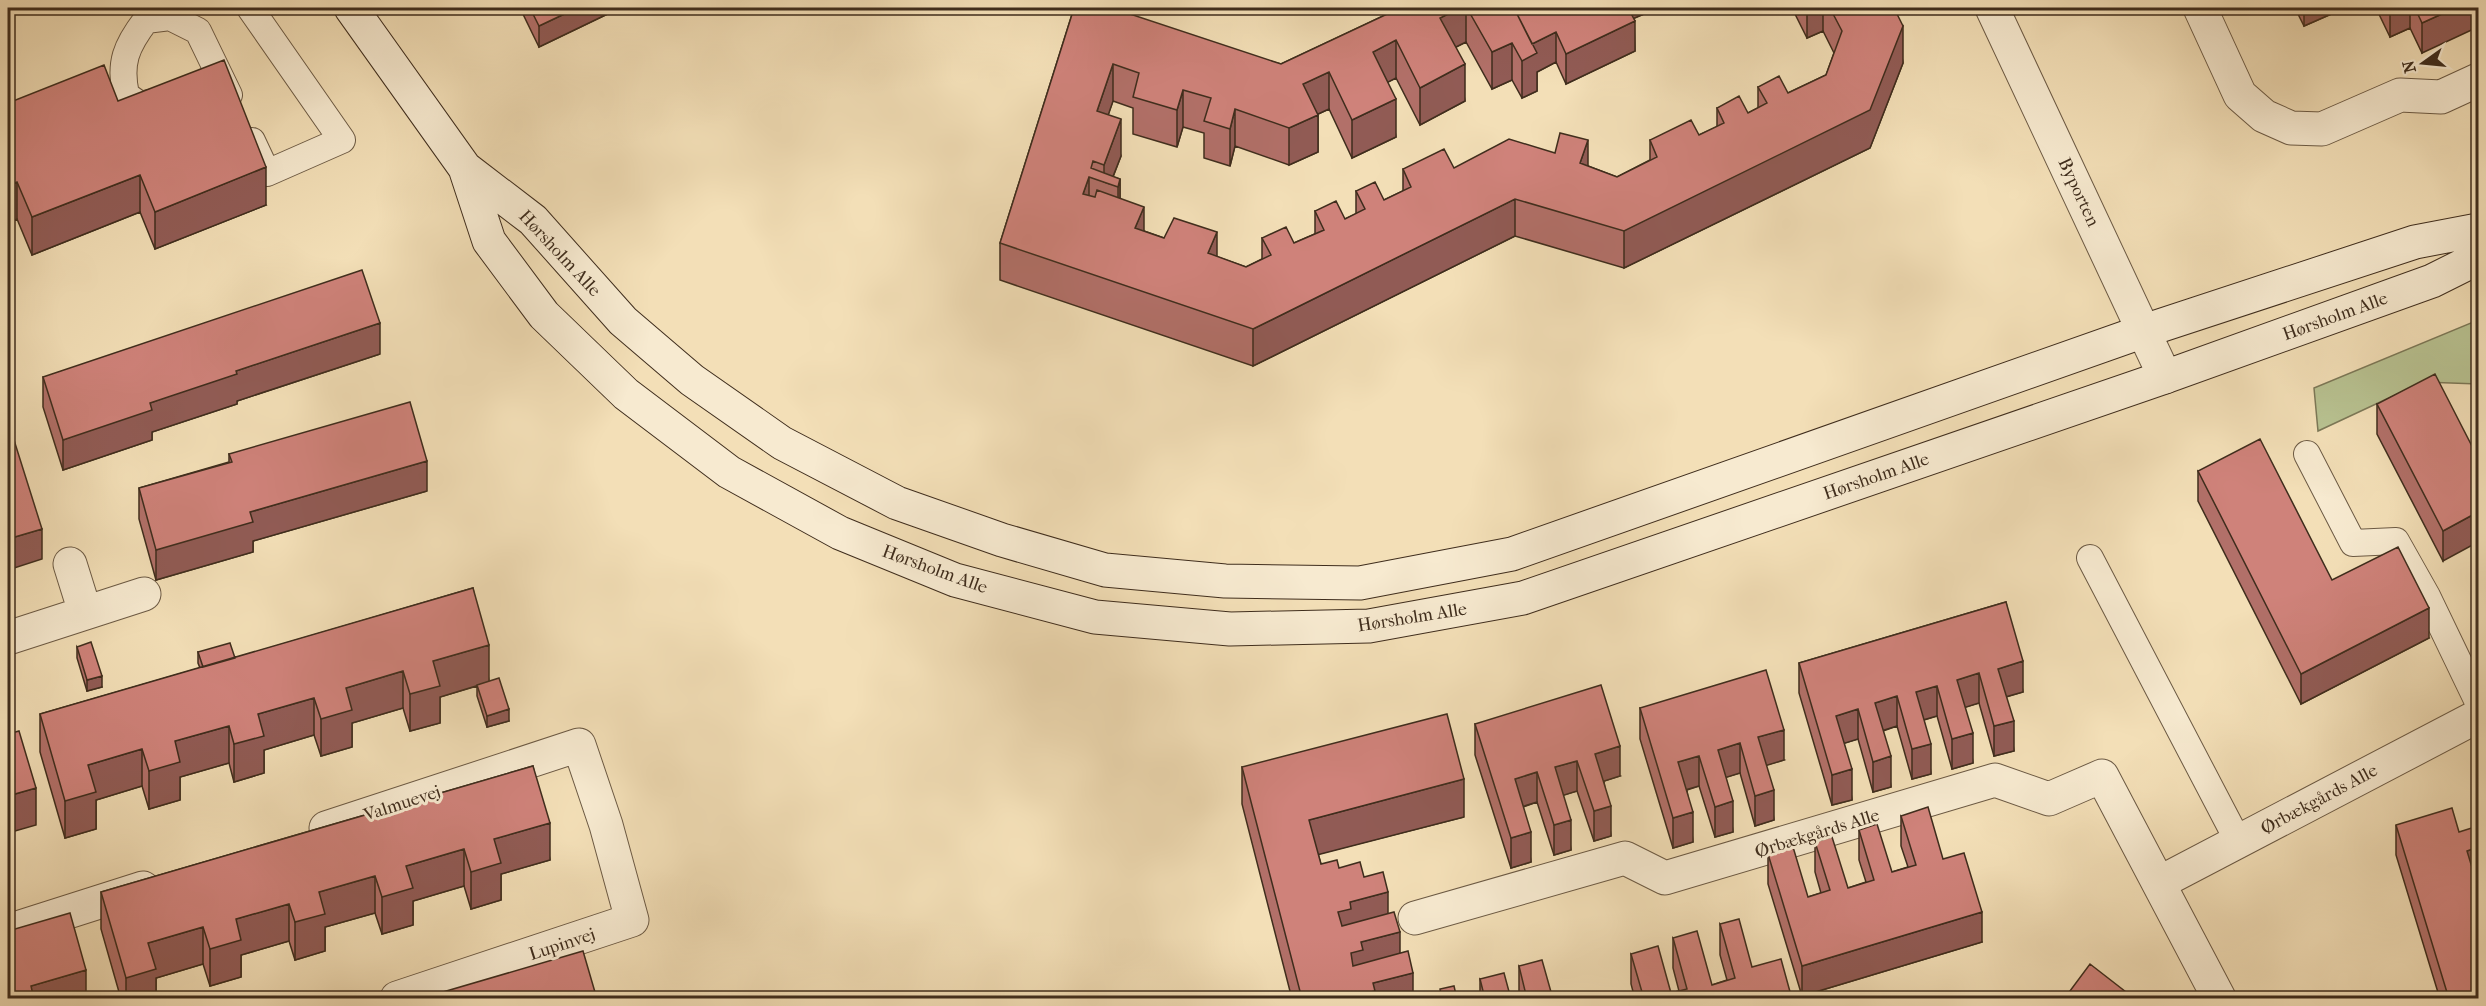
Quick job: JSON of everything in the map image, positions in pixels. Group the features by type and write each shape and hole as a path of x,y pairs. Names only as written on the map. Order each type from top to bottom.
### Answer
{"main road":[{"name":"Hørsholm Alle","path":"351,8 465,168 533,220 623,321 692,380 782,443 897,503 1002,540 1105,570 1225,581 1360,583 1512,554 2144,331 2415,242 2478,230"},
{"name":"Byporten","path":"1992,8 2165,377"},
{"path":"2200,8 2240,95 2264,116 2291,128 2322,129 2400,95 2441,97 2478,80"},
{"name":"Hørsholm Alle","path":"465,168 489,241 544,315 626,394 729,472 840,533 955,580 1095,617 1230,629 1369,626 1523,598 2165,377 2432,281 2478,258"},
{"path":"69,564 85,612"},
{"path":"8,638 144,594"},
{"name":"Ørbækgårds Alle","path":"2159,883 2478,716"},
{"name":"Valmuevej","path":"296,838 579,745 606,825"},
{"name":"Ørbækgårds Alle","path":"1414,918 1625,858 1665,878 1995,780 2049,799 2102,776 2219,999"},
{"name":"Lupinvej","path":"397,999 632,920 606,825"},
{"path":"8,931 175,878"}],"lane":[{"path":"200,86 241,120 267,173 342,140 250,8"},
{"path":"2307,454 2353,543 2396,541 2427,596 2478,702"},
{"path":"2090,558 2238,842"}],"green space":[{"path":"2478,320 2478,384 2423,382 2318,431 2314,388"}],"building":[{"path":"530,8 577,8 539,26"},
{"path":"1074,8 1112,8 1281,64 1400,8 1460,8 1440,18 1465,64 1420,88 1396,40 1373,52 1396,99 1352,120 1329,72 1303,84 1318,115 1289,128 1235,109 1230,129 1204,121 1211,98 1183,90 1177,110 1133,97 1139,73 1113,64 1097,111 1121,119 1104,165 1093,161 1091,168 1120,179 1118,187 1089,177 1083,194 1095,197 1097,190 1144,207 1135,228 1164,238 1174,218 1217,232 1208,253 1246,267 1271,255 1262,238 1286,227 1294,243 1324,230 1315,211 1336,201 1345,219 1365,209 1356,191 1375,182 1384,200 1411,187 1403,169 1444,149 1454,168 1509,139 1555,153 1560,133 1588,140 1580,163 1617,177 1657,157 1650,140 1691,120 1699,135 1724,123 1717,108 1739,96 1748,113 1767,103 1758,87 1779,76 1788,93 1826,75 1842,31 1830,8 1894,8 1903,26 1870,110 1624,231 1515,199 1253,329 1000,243"},
{"path":"1467,8 1514,8 1537,53 1522,61 1512,43 1492,52"},
{"path":"1514,8 1628,8 1635,21 1566,54 1556,32 1532,44"},
{"path":"2415,8 2455,8 2422,23"},
{"path":"224,60 266,167 155,212 140,175 32,217 17,182 8,186 8,103 104,65 118,101"},
{"path":"362,270 380,323 236,371 237,374 150,403 152,410 63,440 43,377"},
{"path":"2435,374 2478,458 2478,512 2443,531 2377,404"},
{"path":"410,402 427,461 250,512 253,522 156,550 139,488 232,462 229,454"},
{"path":"8,421 42,529 8,539"},
{"path":"2260,439 2332,580 2398,547 2429,608 2301,674 2198,471"},
{"path":"473,588 489,645 433,661 440,686 410,694 403,671 346,688 352,710 321,719 314,698 258,714 264,736 234,744 229,726 175,741 180,762 149,771 142,749 88,765 96,792 65,801 40,714"},
{"path":"2006,602 2023,661 1998,669 2014,721 1994,726 1979,673 1957,680 1973,733 1952,739 1937,686 1916,692 1931,744 1912,749 1897,696 1875,703 1891,756 1873,762 1858,709 1836,716 1852,769 1832,775 1799,663"},
{"path":"91,642 102,676 87,680 77,647"},
{"path":"230,643 235,658 203,667 198,652"},
{"path":"1766,670 1784,730 1758,737 1774,790 1755,796 1740,743 1718,750 1733,801 1715,807 1699,756 1678,762 1693,812 1673,818 1640,708"},
{"path":"499,678 509,709 487,716 477,685"},
{"path":"1601,685 1620,746 1595,754 1611,806 1594,811 1577,761 1555,767 1571,820 1554,825 1537,772 1515,779 1531,832 1511,838 1475,724"},
{"path":"1447,714 1464,779 1309,820 1321,864 1337,860 1339,868 1360,862 1364,877 1383,872 1388,892 1350,902 1351,909 1338,912 1342,926 1394,912 1400,932 1361,942 1363,950 1351,953 1353,966 1408,951 1413,973 1373,983 1375,991 1362,994 1364,999 1302,999 1242,767"},
{"path":"19,731 36,788 8,796 8,734"},
{"path":"533,766 550,823 494,839 501,863 471,872 464,849 406,866 413,888 382,897 375,876 319,892 325,914 295,922 289,904 236,919 241,940 210,949 203,927 148,943 156,969 126,978 101,892"},
{"path":"1928,807 1943,859 1964,853 1982,912 1802,966 1768,854 1793,847 1808,897 1830,890 1815,842 1832,837 1848,888 1874,880 1859,830 1877,824 1892,872 1916,865 1901,816"},
{"path":"2452,808 2459,832 2478,826 2478,847 2467,851 2474,874 2478,873 2478,999 2449,999 2396,825"},
{"path":"70,913 86,970 31,986 34,999 8,999 8,931"},
{"path":"1739,919 1752,967 1781,959 1792,999 1644,999 1631,954 1658,946 1671,993 1687,989 1673,938 1697,931 1712,985 1735,978 1720,924"},
{"path":"583,951 597,999 419,999"},
{"path":"1542,960 1553,999 1527,999 1519,966"},
{"path":"2090,964 2135,999 2064,999"},
{"path":"1504,973 1511,999 1485,999 1480,979"},
{"path":"1454,986 1457,999 1442,999 1440,989"}]}
